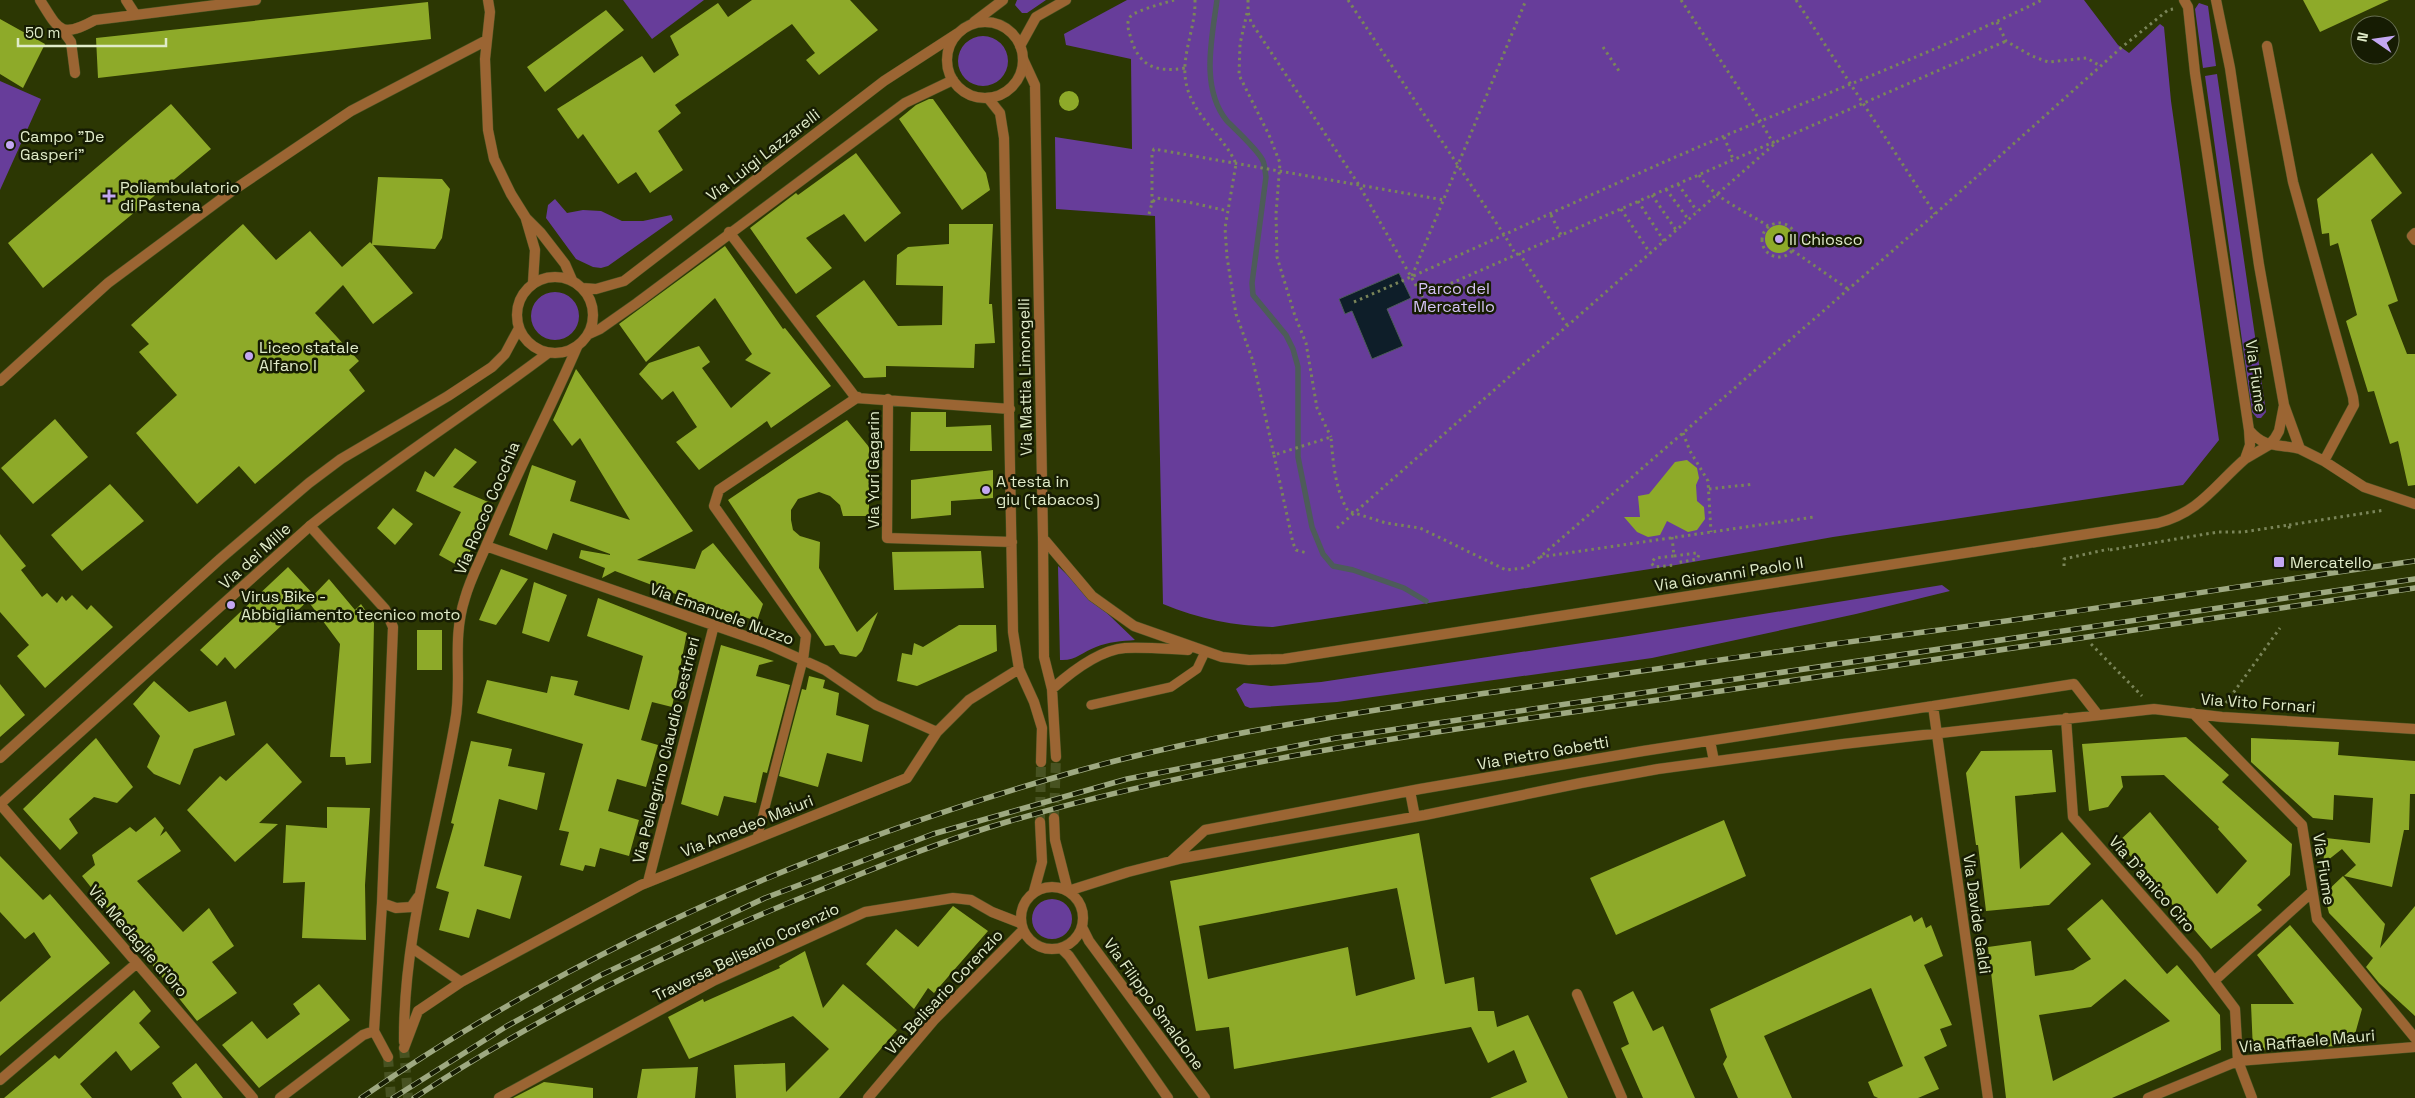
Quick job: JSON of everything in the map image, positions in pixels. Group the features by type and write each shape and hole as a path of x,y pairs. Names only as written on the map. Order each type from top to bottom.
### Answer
{"street":[{"path":"40,0 56,27 67,31 95,20 135,14 172,5 249,0"},
{"path":"126,0 135,14"},
{"path":"488,0 490,12 485,59 488,130 494,159 511,194 526,218 541,233 565,264 572,280 582,288 589,298 593,310 593,322 589,334"},
{"path":"974,22 995,24 1007,29 1015,36 1023,59 1022,70 1009,90 988,98 968,94 953,80 947,61 952,41 958,33 1003,0"},
{"path":"1020,46 1036,17 1066,0"},
{"name":"Via Fiume","path":"2186,4 2249,430 2260,441 2269,445 2280,432 2284,405 2259,266 2230,68 2216,0"},
{"path":"67,31 71,42 75,73"},
{"name":"Via Luigi Lazzarelli","path":"582,288 596,289 624,281 884,81 958,33"},
{"path":"0,381 108,282 232,191 351,111 487,40"},
{"path":"2266,46 2293,182 2353,397 2354,405 2324,461"},
{"name":"Via Mattia Limongelli","path":"1023,59 1035,85 1044,538 1044,657 1052,689 1056,757"},
{"path":"572,280 552,277 533,284 524,292 518,304 516,316 519,328 530,345 548,354 568,352 577,347 589,334 600,329 637,303 729,232 905,103 953,80"},
{"name":"Via Mattia Limongelli","path":"988,98 1000,113 1004,138 1013,632 1019,669 1034,702 1042,728 1041,762"},
{"path":"526,218 535,250 533,284"},
{"name":"Via Yuri Gagarin","path":"729,232 857,398"},
{"name":"Via dei Mille","path":"0,758 220,559 309,483 341,459 448,396 492,367 505,354 519,328"},
{"name":"Via Rocco Cocchia","path":"404,1048 404,1004 419,895 438,814 456,719 457,625 465,597 486,546 529,447 577,347"},
{"name":"Via dei Mille","path":"0,804 310,526 360,486 548,354"},
{"path":"803,660 806,636 714,506 719,490 857,398 1010,409"},
{"name":"Via Yuri Gagarin","path":"888,399 887,538 1012,542"},
{"path":"2284,405 2300,449"},
{"path":"2245,459 2250,445 2249,430"},
{"path":"2269,445 2300,449 2324,461 2364,487 2415,504"},
{"name":"Via Giovanni Paolo II","path":"1044,538 1079,583 1108,609 1134,626 1200,651 1222,657 1249,660 1284,659 2105,531 2176,518 2193,509 2245,459 2269,445"},
{"path":"310,526 380,603 393,627 382,903 374,1032 388,1057"},
{"name":"Via Emanuele Nuzzo","path":"486,546 765,643 825,670 876,705 937,732"},
{"name":"Via Pellegrino Claudio Sestrieri","path":"648,882 714,625"},
{"name":"Via Giovanni Paolo II","path":"1052,689 1073,671 1102,655 1123,648 1200,651"},
{"name":"Via Amedeo Maiuri","path":"404,1048 418,1011 461,982 648,882 907,778 937,732 969,700 1019,669"},
{"path":"1933,706 2074,684 2098,715"},
{"name":"Via Davide Galdi","path":"1933,706 1988,1098"},
{"name":"Via Pietro Gobetti","path":"1170,862 1205,830 1410,791 1933,706"},
{"name":"Via Vito Fornari","path":"1937,734 2154,709 2218,716 2415,729"},
{"name":"Via Fiume","path":"2193,713 2302,825 2308,851 2317,920 2415,1038"},
{"name":"Via D'amico Ciro","path":"2066,718 2073,817 2196,957 2235,1009 2238,1061 2252,1098"},
{"name":"Via Pietro Gobetti","path":"1068,890 1170,862 1581,783 1714,761 1937,734"},
{"path":"1710,741 1714,761"},
{"path":"1410,791 1415,816"},
{"name":"Via Medaglie d'Oro","path":"0,804 253,1098"},
{"path":"1054,818 1055,840 1068,890"},
{"path":"1034,891 1050,886 1068,890 1076,897 1081,906 1082,926 1078,935 1070,944 1060,948 1042,948 1027,938 1021,927 1024,904 1034,891 1042,862 1040,822"},
{"path":"2214,981 2312,892"},
{"path":"382,903 396,908 411,907 419,895"},
{"name":"Traversa Belisario Corenzio","path":"498,1098 713,981 865,912 953,898 971,900 1021,927"},
{"name":"Via Filippo Smaldone","path":"1082,926 1089,941 1205,1098"},
{"name":"Via Belisario Corenzio","path":"868,1098 934,1020 1021,927"},
{"path":"412,948 461,982"},
{"path":"1060,948 1069,956 1168,1098"},
{"path":"0,1080 137,963"},
{"path":"1577,994 1622,1098"},
{"path":"280,1098 363,1035 374,1032"},
{"name":"Via Raffaele Mauri","path":"2148,1098 2238,1061 2415,1047"}],"lane":[{"path":"1091,705 1171,687 1197,669 1200,651"},
{"path":"758,838 803,660"}],"path":[{"path":"1174,0 1133,14 1128,21 1128,31 1133,48 1148,64 1164,71 1185,68"},
{"path":"1195,0 1185,68 1187,88 1200,114 1233,155 1236,164 1225,228 1227,257 1236,314 1253,361 1293,543 1296,550 1307,553"},
{"path":"1248,0 1248,12 1240,44 1240,76 1269,134 1280,163 1281,172 1276,214 1277,257 1295,316 1306,343 1317,408 1331,437 1336,478 1342,501 1352,514 1386,523 1420,528 1506,570 1523,568 1538,558 1935,214 2100,66 2168,10 2186,4"},
{"path":"1348,0 1505,236 1567,325"},
{"path":"1412,277 1526,0"},
{"path":"1681,0 1773,143"},
{"path":"1796,0 1935,214"},
{"path":"1354,302 1724,137 1852,85 1997,22 2042,0"},
{"path":"1248,12 1252,22 1359,185 1422,296 2006,41"},
{"path":"1997,22 2006,41 2032,56 2048,62 2087,58 2100,66"},
{"path":"1603,47 1620,74"},
{"path":"1724,137 1733,159"},
{"path":"1337,528 1778,140"},
{"path":"1150,214 1152,203 1152,153 1154,149 1444,200"},
{"path":"1699,174 1706,185 1716,194 1768,226"},
{"path":"1678,184 1697,211"},
{"path":"1666,189 1688,219"},
{"path":"1652,195 1676,230"},
{"path":"1152,203 1156,198 1171,199 1228,211"},
{"path":"1638,201 1664,241"},
{"path":"1621,209 1650,253"},
{"path":"1551,215 1561,235"},
{"path":"1784,223 1792,230 1796,240 1792,250 1782,257 1776,257 1766,252 1761,241 1762,235 1768,226 1784,223"},
{"path":"1792,250 1848,289"},
{"path":"1683,433 1690,451 1708,481 1711,532"},
{"path":"1274,454 1331,437"},
{"path":"1709,489 1754,484"},
{"path":"2064,566 2064,559 2110,550 2218,532 2243,532 2357,515"},
{"path":"1538,558 1814,516"},
{"path":"2289,525 2290,532"},
{"path":"2105,531 2110,550"},
{"path":"1672,537 1674,556"},
{"path":"1696,553 1699,555 1697,559 1676,564 1654,566 1651,563 1655,558 1674,556 1696,553"},
{"path":"2218,716 2280,628"},
{"path":"2091,644 2154,709"}],"green space":[{"path":"623,0 704,0 652,39"},
{"path":"1017,0 1046,0 1027,13 1022,13 1015,5"},
{"name":"Parco del Mercatello","path":"1127,0 2084,0 2118,45 2129,53 2160,24 2164,27 2171,101 2219,440 2183,485 1833,537 1676,565 1273,627 1217,621 1163,604 1155,216 1056,209 1055,137 1132,149 1131,59 1066,45 1064,34"},
{"path":"2199,3 2208,6 2216,66 2203,68 2195,9"},
{"path":"983,36 997,40 1004,47 1008,61 1004,75 997,82 983,86 969,82 962,75 958,61 962,47 969,40"},
{"path":"2217,74 2266,412 2261,418 2257,418 2252,412 2205,76"},
{"name":"Campo \"De Gasperi\"","path":"0,81 41,99 0,190"},
{"path":"555,199 567,213 583,210 601,211 622,221 643,221 671,215 673,220 608,266 601,268 593,267 576,259 546,218 548,205"},
{"path":"555,292 564,294 572,299 577,307 579,316 577,325 572,333 564,338 555,340 546,338 538,333 533,325 531,316 533,307 538,299 546,294"},
{"path":"1058,566 1135,640 1105,644 1075,658 1060,660"},
{"path":"1942,585 1950,591 1856,614 1652,658 1337,702 1250,708 1245,706 1236,689 1244,683 1271,686 1321,682 1622,637"},
{"path":"1056,899 1063,902 1069,908 1072,919 1071,927 1063,936 1056,939 1048,939 1041,936 1033,927 1032,915 1035,908 1044,900"}],"water":[{"path":"1399,273 1411,298 1387,309 1403,346 1372,359 1352,311 1345,314 1339,299"}],"building":[{"path":"752,0 850,0 878,30 819,75 806,60 815,53 792,24 675,105 681,113 658,131 683,170 650,193 636,172 618,184 583,134 578,139 557,109 642,56 654,73 679,55 670,36 718,3 728,17"},
{"path":"2303,0 2389,0 2357,15 2350,15 2350,18 2320,32"},
{"path":"428,2 431,39 98,78 96,38"},
{"path":"606,10 624,30 545,92 527,67"},
{"path":"0,19 45,44 23,88 0,74"},
{"path":"1069,91 1076,94 1079,101 1076,108 1069,111 1062,108 1059,101 1062,94"},
{"path":"933,99 986,173 990,190 962,210 899,119 916,105"},
{"name":"Poliambulatorio di Pastena","path":"171,104 211,149 43,288 8,243"},
{"path":"856,153 901,213 865,242 844,214 806,238 832,268 796,294 750,228 796,193 798,195"},
{"path":"2372,153 2402,193 2371,220 2398,301 2388,305 2407,354 2415,354 2415,485 2408,486 2398,441 2390,444 2374,391 2368,392 2346,321 2357,315 2338,243 2330,246 2329,233 2322,234 2317,199"},
{"name":"Liceo statale Alfano I","path":"378,177 442,179 450,189 442,238 435,249 373,245 413,293 373,324 343,285 315,313 359,361 349,370 365,391 255,484 239,466 197,504 136,433 177,395 139,352 149,344 131,325 243,224 276,260 310,231 342,267 370,242 372,244"},
{"path":"949,224 993,224 989,304 992,304 995,343 975,344 974,368 886,366 886,377 864,378 816,316 864,280 898,326 942,325 943,286 896,285 897,255 908,247 949,244"},
{"name":"Il Chiosco","path":"1779,225 1789,229 1793,239 1789,249 1779,253 1769,249 1765,239 1769,229"},
{"path":"725,246 783,329 785,328 831,386 771,428 767,421 699,470 676,442 697,427 673,391 662,400 639,374 649,363 699,346 710,362 702,368 731,408 771,373 745,360 752,354 715,298 646,362 619,324"},
{"path":"576,369 693,531 637,560 695,569 702,551 713,543 763,604 757,621 686,598 615,571 602,578 605,568 579,558 581,550 610,554 553,533 547,550 509,535 532,465 576,481 570,501 630,520 580,438 572,446 553,420"},
{"path":"911,412 946,412 946,427 991,425 992,451 910,451"},
{"path":"55,419 88,457 33,504 1,468"},
{"path":"847,420 869,447 869,516 843,516 840,505 830,496 819,492 798,499 791,510 791,520 793,530 800,536 820,542 819,568 857,632 878,612 862,651 856,657 840,654 834,645 825,646 728,500"},
{"path":"455,448 477,462 453,487 493,504 462,568 439,555 461,512 416,491 425,471 434,477"},
{"path":"1687,460 1697,468 1699,478 1696,485 1697,501 1704,507 1705,519 1697,530 1688,532 1667,521 1660,535 1648,537 1637,532 1624,517 1640,517 1638,496 1649,494 1675,462"},
{"path":"993,470 993,498 951,501 951,515 911,519 911,480"},
{"path":"110,484 144,521 82,571 51,535"},
{"path":"393,508 413,524 395,545 377,528"},
{"path":"0,534 26,566 21,570 42,597 47,593 57,603 62,596 66,601 72,595 87,610 91,605 113,627 45,688 17,656 29,645 0,612"},
{"path":"981,551 984,588 894,590 892,552"},
{"path":"288,567 314,595 235,669 225,657 217,666 200,650"},
{"path":"501,569 528,579 496,625 479,620"},
{"path":"329,579 355,610 361,604 374,623 371,763 346,765 345,757 330,757 340,644 308,601"},
{"path":"534,582 567,595 549,642 522,633"},
{"path":"598,598 687,633 672,707 652,702 641,740 658,745 646,787 617,779 608,811 639,820 629,856 600,848 595,867 585,865 583,871 560,865 569,832 559,830 583,744 477,713 487,680 547,693 551,676 578,681 574,695 629,710 643,656 587,636"},
{"path":"959,625 996,625 997,651 917,686 897,681 902,653 912,655 914,643 923,647"},
{"path":"417,630 442,630 442,670 417,670"},
{"path":"721,645 774,661 759,665 756,676 790,685 767,773 763,772 756,803 724,796 718,816 681,804"},
{"path":"809,676 825,680 823,688 839,693 836,715 869,725 862,762 827,753 818,787 779,776 802,689 806,690"},
{"path":"154,681 189,712 226,701 235,735 194,749 180,785 154,774 147,767 160,736 133,704"},
{"path":"0,684 25,715 0,737"},
{"path":"2186,737 2229,775 2222,782 2292,844 2290,875 2257,905 2262,910 2211,949 2118,842 2150,812 2217,894 2247,861 2218,829 2219,827 2164,775 2121,776 2123,787 2108,807 2089,811 2082,744"},
{"path":"96,738 133,787 117,803 94,797 69,819 78,833 60,850 23,809"},
{"path":"2251,738 2339,742 2338,755 2415,761 2415,794 2410,794 2409,830 2404,830 2392,887 2344,876 2356,865 2342,849 2323,864 2326,838 2370,843 2373,798 2334,795 2333,820 2313,818 2251,762"},
{"path":"471,741 512,749 508,766 545,773 537,810 499,799 484,866 522,876 510,919 477,909 469,938 439,930 449,892 436,888 454,824 451,823"},
{"path":"267,743 302,782 259,823 278,824 235,862 187,810 220,776 226,781"},
{"path":"2052,750 2056,792 2015,796 2020,869 2062,832 2091,864 2049,905 1986,911 1978,845 1976,845 1966,773 1981,751"},
{"path":"327,807 370,808 365,885 366,940 302,938 305,882 283,883 286,825 327,828"},
{"path":"155,817 164,828 160,836 166,831 181,851 137,881 183,932 209,908 234,946 212,962 237,993 197,1021 82,876 95,865 92,855 130,827 136,832"},
{"path":"1724,820 1746,876 1616,935 1590,878"},
{"path":"1419,833 1445,984 1474,977 1478,1011 1494,1011 1497,1027 1528,1015 1568,1098 1490,1098 1527,1082 1514,1050 1488,1063 1471,1027 1234,1069 1229,1027 1196,1031 1170,881","holes":["1397,888 1415,979 1356,996 1348,947 1208,979 1199,926"]},
{"path":"0,856 43,900 50,894 110,963 0,1056 0,1002 51,957 34,932 25,939 0,912"},
{"path":"2343,876 2385,924 2380,948 2415,906 2415,1016 2379,983 2366,967 2373,958 2329,913 2324,894"},
{"path":"2102,899 2167,974 2177,965 2220,1015 2221,1050 2112,1098 2006,1098 1988,947 2031,941 2035,976 2073,970 2091,959 2067,929","holes":["2125,979 2170,1021 2053,1081 2039,1015 2091,1007"]},
{"path":"953,906 988,931 934,993 928,988 914,1009 866,964 896,929 918,947"},
{"path":"1911,915 1914,922 1922,917 1926,928 1931,925 1943,956 1924,965 1952,1025 1940,1029 1947,1046 1924,1057 1939,1089 1918,1098 1878,1098 1874,1096 1868,1082 1903,1066 1871,988 1764,1036 1792,1098 1738,1098 1723,1064 1727,1057 1710,1009"},
{"path":"2290,925 2362,1009 2352,1045 2253,1051 2251,1004 2294,1004 2257,955"},
{"path":"805,951 823,1008 843,984 897,1030 839,1098 736,1098 734,1065 785,1063 786,1092 829,1049 793,1016 689,1059 668,1017 703,999 704,1002 780,968 779,966"},
{"path":"319,984 350,1020 259,1088 222,1045 252,1021 267,1039 300,1014 293,1004"},
{"path":"134,990 151,1011 139,1023 160,1047 131,1071 116,1051 80,1084 92,1098 4,1098 55,1055 59,1059"},
{"path":"1633,991 1653,1031 1663,1026 1695,1098 1643,1098 1621,1048 1629,1044 1613,1002"},
{"path":"196,1063 223,1098 182,1098 172,1083"},
{"path":"698,1067 695,1098 637,1098 642,1069"},
{"path":"544,1082 593,1088 593,1098 513,1098"}],"waterway":[{"path":"1217,0 1210,62 1213,94 1227,121 1257,152 1264,165 1266,177 1252,283 1253,295 1286,335 1293,349 1298,367 1298,457 1312,527 1323,554 1333,566 1353,570 1404,588 1426,601"}],"tunnel":[{"path":"1054,818 1056,757"},
{"path":"1040,822 1041,762"},
{"path":"404,1048 408,1098"},
{"path":"388,1057 391,1098"}],"railway":[{"path":"361,1098 443,1044 528,994 615,948 704,906 795,867 887,832 980,800 1074,772 1227,736 1331,717 2415,561"},
{"path":"393,1098 507,1026 601,975 765,898 933,834 1127,779 1336,738 2415,579"},
{"path":"414,1098 512,1037 613,983 717,934 823,889 939,844 1010,821 1097,798 1274,759 1453,729 2415,588"}],"place":[{"name":"Campo \"De Gasperi\"","path":"10,145"},
{"name":"Poliambulatorio di Pastena","path":"109,196"},
{"name":"Il Chiosco","path":"1779,239"},
{"name":"Liceo statale Alfano I","path":"249,356"},
{"name":"A testa in giu (tabacos)","path":"986,490"},
{"name":"Mercatello","path":"2279,562"},
{"name":"Virus Bike - Abbigliamento tecnico moto","path":"231,605"}]}
